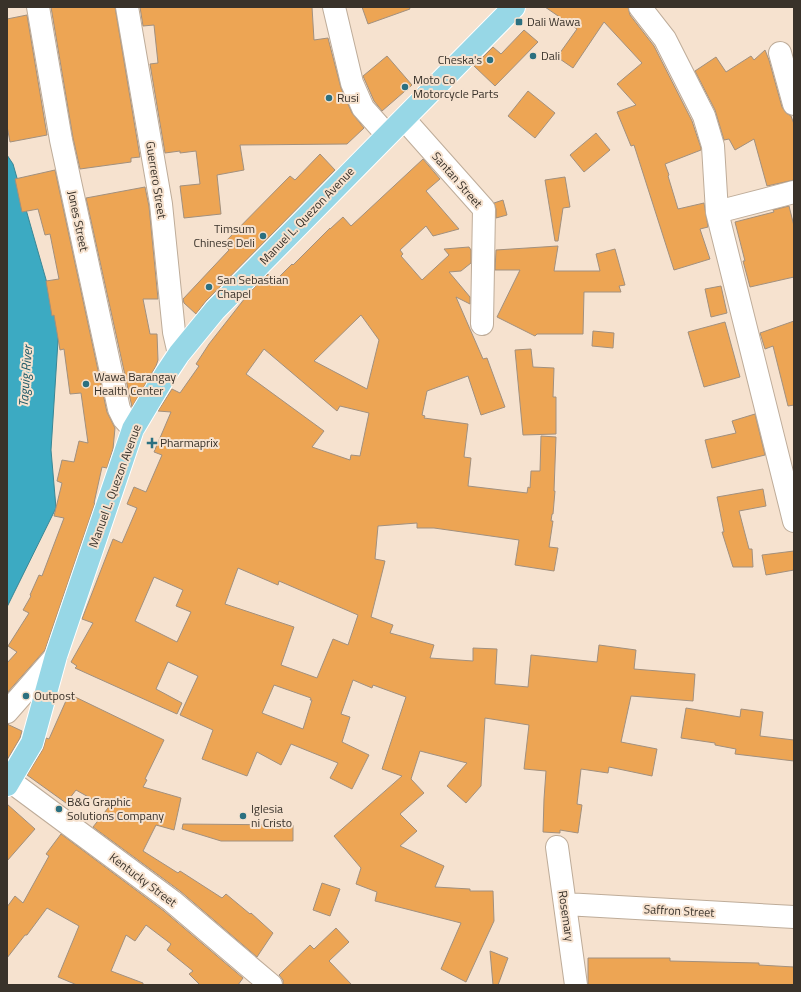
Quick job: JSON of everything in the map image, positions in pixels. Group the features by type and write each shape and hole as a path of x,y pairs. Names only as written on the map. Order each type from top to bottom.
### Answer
{"main road":[{"name":"Manuel L. Quezon Avenue","path":"9,783 32,743 56,656 133,429 167,372 179,354 215,310 514,7"}],"street":[{"name":"Jones Street","path":"38,7 61,140 119,410 124,419 133,429"},
{"name":"Guerrero Street","path":"126,7 161,204 174,332 179,354"},
{"path":"334,7 352,83 364,108 387,135"},
{"path":"640,7 665,39 704,116 714,146 717,212 794,521"},
{"path":"780,53 794,104"},
{"name":"Santan Street","path":"404,119 484,209 482,324"},
{"path":"717,212 794,192"},
{"path":"7,712 56,656"},
{"name":"Kentucky Street","path":"9,783 172,901 272,985"},
{"name":"Rosemary","path":"557,847 576,985"},
{"name":"Saffron Street","path":"565,904 794,917"}],"water":[{"name":"Taguig River","path":"7,155 13,164 59,325 51,450 56,508 7,607"}],"building":[{"path":"51,7 115,7 140,157 131,158 131,162 80,169 73,138"},
{"path":"140,7 312,7 314,40 328,38 341,88 352,113 364,128 347,144 240,145 244,170 217,175 221,214 184,218 180,186 200,184 196,151 165,153 150,64 158,63 154,25 143,26"},
{"path":"362,7 409,7 410,9 368,24"},
{"path":"545,7 628,7 630,15 654,46 692,121 701,148 701,150 665,164 678,209 704,203 708,227 700,229 710,259 674,270 634,145 631,146 617,112 636,105 617,84 642,63 604,22 573,68 557,57 577,29"},
{"path":"27,15 47,135 10,142 7,126 7,19"},
{"path":"524,30 538,42 495,86 474,66 493,47 501,54"},
{"path":"765,50 782,107 786,113 791,116 794,124 794,180 767,186 754,139 735,150 729,139 724,140 715,110 695,71 716,57 726,72 751,56 754,60"},
{"path":"387,56 412,85 382,111 374,101 363,76"},
{"path":"528,91 555,113 535,138 508,116"},
{"path":"596,133 610,150 584,172 570,155"},
{"path":"320,154 335,170 206,301 196,314 184,303 183,299 229,250 223,244 290,176 295,180"},
{"path":"423,159 440,179 426,191 459,229 433,236 426,226 400,250 403,254 401,256 422,280 449,255 444,249 469,247 471,250 471,263 461,271 449,272 470,297 470,304 456,297 483,359 487,358 505,407 481,415 468,376 427,391 422,415 425,416 424,418 468,424 464,457 471,458 468,486 527,493 528,487 530,488 531,471 540,471 541,436 556,437 555,491 551,521 553,521 549,547 558,548 554,571 515,565 519,540 434,528 417,528 417,523 378,526 375,559 385,561 371,617 393,625 390,633 434,645 430,658 473,661 473,648 497,649 495,684 528,687 531,655 597,662 599,645 636,650 634,669 695,674 693,701 631,696 621,742 657,749 652,776 609,767 608,773 581,769 577,804 582,805 578,833 560,830 560,833 543,832 546,771 524,769 529,725 485,718 481,786 466,803 447,786 467,763 420,751 411,779 424,793 400,814 417,831 400,846 444,866 435,887 470,889 470,891 493,891 494,921 466,982 441,969 461,923 375,901 377,892 356,884 361,868 334,836 402,776 382,769 406,697 373,685 372,688 353,680 341,714 350,717 342,742 369,755 352,789 330,778 338,763 291,744 281,765 257,752 247,776 202,759 213,730 180,715 198,676 168,662 156,689 182,703 177,714 75,668 77,666 71,662 93,623 82,619 113,539 122,543 137,508 127,504 134,487 146,492 162,455 154,452 171,412 158,411 172,389 180,393 199,366 196,364 209,344 249,293 268,274 275,281 343,217 351,226","holes":["361,315 379,340 367,389 314,361","264,349 337,411 340,406 369,413 360,456 351,455 350,460 312,447 324,431 246,374","238,568 278,585 279,581 358,615 348,645 333,639 317,678 281,665 294,627 225,604","154,577 183,590 176,606 191,612 177,642 135,621","274,685 311,698 310,700 312,700 303,729 262,713"]},
{"path":"55,170 107,412 115,428 113,449 107,468 102,467 95,503 45,650 7,693 7,663 17,652 8,646 29,613 23,610 31,596 30,595 39,575 42,576 64,518 54,516 62,483 57,481 62,460 74,462 79,441 88,443 81,393 70,394 64,349 60,350 54,315 52,316 46,281 59,279 50,234 45,235 38,209 22,212 15,179"},
{"path":"565,177 570,207 563,208 558,241 555,241 545,180"},
{"path":"145,187 149,206 158,299 143,299 150,334 157,334 158,360 132,407 86,198"},
{"path":"503,200 507,215 496,218 494,203"},
{"path":"789,206 794,226 794,277 750,287 735,222 774,212 773,210"},
{"path":"558,246 554,271 600,271 596,254 615,249 625,285 619,286 621,292 584,292 583,334 537,334 535,336 497,317 520,270 495,270 496,250"},
{"path":"721,286 727,313 711,317 705,289"},
{"path":"794,321 794,405 788,406 773,346 765,349 760,333"},
{"path":"725,322 740,377 704,387 688,332"},
{"path":"593,331 614,333 613,348 592,346"},
{"path":"531,349 533,367 554,368 553,397 556,397 556,434 523,435 515,350"},
{"path":"755,414 765,455 712,468 705,440 736,433 732,421"},
{"path":"763,489 766,506 739,511 749,549 752,549 753,567 733,567 722,532 724,532 717,497"},
{"path":"794,551 794,570 766,575 762,555"},
{"path":"69,694 164,740 145,779 147,780 143,787 181,798 174,830 156,825 143,851 178,873 180,871 222,898 226,894 250,914 251,913 273,933 257,957 180,891 93,827 108,808 76,790 66,803 27,775 43,749 46,738 49,739"},
{"path":"686,708 740,717 741,709 763,712 760,736 794,740 794,761 735,754 736,749 715,745 715,743 681,738"},
{"path":"7,724 22,731 20,738 7,760"},
{"path":"7,804 35,829 7,861"},
{"path":"183,824 293,825 293,841 221,841 182,829"},
{"path":"61,834 164,911 243,978 238,985 200,985 189,974 193,971 167,950 171,944 146,925 135,941 126,935 111,971 143,983 143,985 77,985 58,977 79,926 47,908 27,935 25,935 7,958 7,907 15,896 23,903 49,856 46,854"},
{"path":"322,883 340,889 330,916 313,910"},
{"path":"336,928 349,942 329,961 352,985 283,985 283,980 279,975 310,945 314,949"},
{"path":"490,951 508,958 498,985 493,985"},
{"path":"588,958 670,958 670,961 759,963 759,965 794,967 794,985 588,985"}],"place":[{"name":"Dali Wawa","path":"519,22"},
{"name":"Dali","path":"533,56"},
{"name":"Cheska's","path":"490,60"},
{"name":"Moto Co Motorcycle Parts","path":"405,87"},
{"name":"Rusi","path":"329,98"},
{"name":"Timsum Chinese Deli","path":"263,236"},
{"name":"San Sebastian Chapel","path":"209,287"},
{"name":"Wawa Barangay Health Center","path":"86,384"},
{"name":"Pharmaprix","path":"152,443"},
{"name":"Outpost","path":"26,696"},
{"name":"B&G Graphic Solutions Company","path":"59,809"},
{"name":"Iglesia ni Cristo","path":"243,816"}]}
